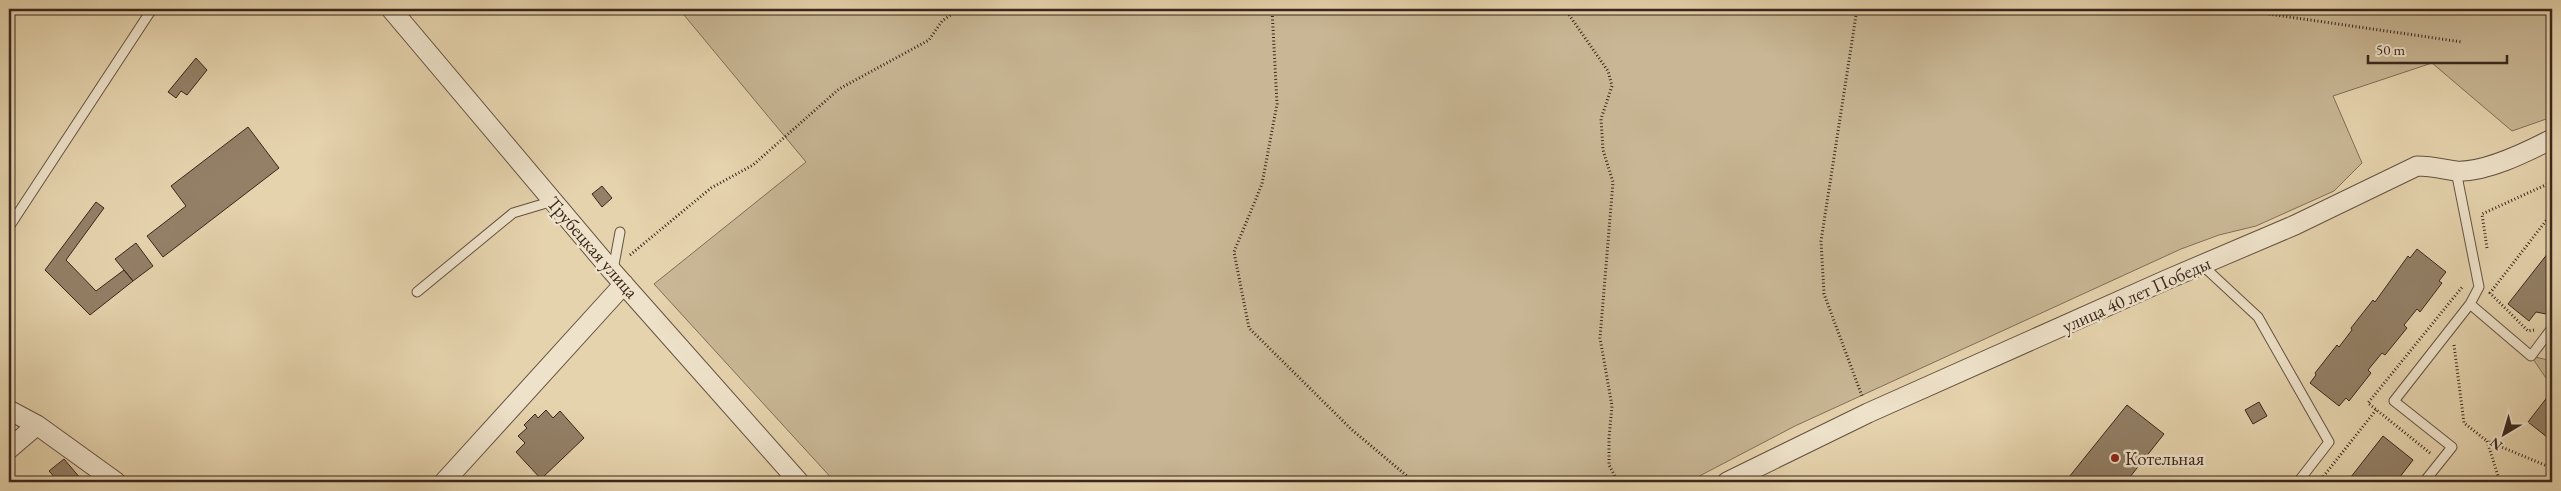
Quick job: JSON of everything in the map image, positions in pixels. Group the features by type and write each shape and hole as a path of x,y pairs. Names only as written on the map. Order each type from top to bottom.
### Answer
{"street":[{"name":"Трубецкая улица","path":"391,9 618,277 799,482"},
{"name":"улица 40 лет Победы","path":"1727,482 1868,413 2295,225 2418,166 2438,166 2456,171 2475,169 2525,153 2552,140"},
{"path":"444,482 618,277"},
{"path":"9,410 37,426 116,482"},
{"path":"9,449 37,426"}],"lane":[{"path":"9,227 152,9"},
{"path":"2424,482 2452,447 2394,401 2470,304 2479,286 2456,171"},
{"path":"417,292 513,213 553,200"},
{"path":"618,277 620,232"},
{"path":"2202,265 2258,317 2329,442 2298,482"},
{"path":"2470,304 2531,356 2552,328"}],"path":[{"path":"618,277 675,216 711,188 753,165 839,89 929,40 942,21 959,9"},
{"path":"1272,9 1277,104 1262,184 1234,252 1249,328 1351,429 1414,482"},
{"path":"1565,9 1608,71 1612,86 1601,119 1604,150 1613,182 1600,338 1612,406 1608,438 1609,465 1618,482"},
{"path":"1857,9 1821,241 1824,294 1868,413"},
{"path":"2245,9 2462,42"},
{"path":"2435,458 2368,403 2455,294 2488,258 2482,214 2552,182"},
{"path":"2490,294 2552,214"},
{"path":"2490,285 2490,294 2528,331 2540,330"},
{"path":"2451,328 2464,423 2487,441 2552,468"},
{"path":"2319,482 2376,410"},
{"path":"2487,441 2500,482"}],"shaded area":[{"path":"679,9 2552,9 2552,117 2512,131 2432,63 2333,96 2362,163 2334,191 2256,226 2219,235 2181,249 1795,426 1688,482 835,482 654,284 806,162"},
{"path":"2531,356 2552,361 2552,387"}],"building":[{"path":"196,58 207,70 187,95 181,91 176,98 168,92"},
{"path":"248,127 279,168 163,257 147,236 186,206 171,186"},
{"path":"602,186 612,198 602,207 592,194"},
{"path":"96,202 104,208 66,260 96,291 124,270 133,281 90,315 45,270"},
{"path":"136,243 153,266 133,281 115,259"},
{"path":"2552,248 2552,306 2546,314 2536,312 2529,321 2508,304"},
{"path":"2417,249 2446,272 2439,281 2442,283 2420,312 2417,309 2404,325 2407,328 2385,355 2382,353 2368,370 2371,373 2349,401 2346,398 2339,406 2310,383 2316,375 2315,373 2337,345 2339,347 2373,300 2375,302 2408,256 2410,258"},
{"path":"2552,391 2552,441 2528,422"},
{"path":"2259,402 2267,416 2253,424 2245,410"},
{"name":"Котельная","path":"2127,405 2164,434 2126,482 2065,482"},
{"path":"546,410 553,418 560,411 584,438 541,479 516,452 525,443 518,436 527,428 524,425 535,414 538,418"},
{"path":"2383,436 2413,460 2396,482 2347,482"},
{"path":"64,459 81,479 78,482 59,482 49,471"}],"place":[{"name":"Котельная","path":"2115,458"}]}
